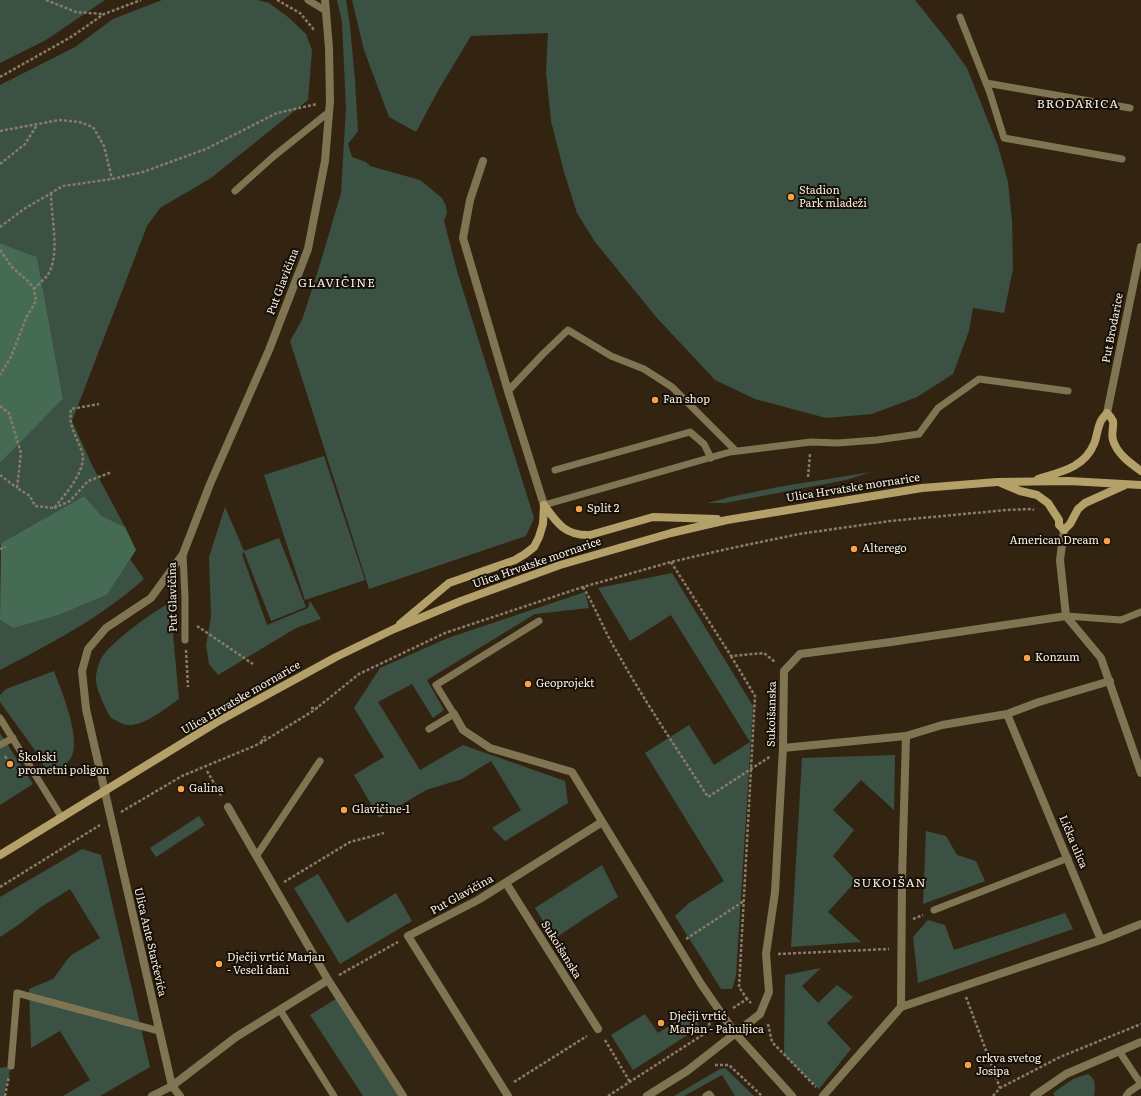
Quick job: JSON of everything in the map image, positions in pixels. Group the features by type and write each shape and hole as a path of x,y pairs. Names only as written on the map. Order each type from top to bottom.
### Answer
{"main road":[{"path":"1031,481 1071,468 1089,454 1100,422 1108,413 1112,421 1113,441 1116,447 1124,457 1141,471"},
{"name":"Ulica Hrvatske mornarice","path":"0,855 217,722 329,661 394,629 461,601 560,565 664,534 728,520 892,492 997,482 1031,481 1069,481 1141,485"},
{"path":"997,482 1020,491 1037,495 1048,503 1059,520 1059,525 1064,530 1070,524 1078,509 1085,503 1128,484"},
{"path":"544,505 556,522 572,533 580,535 590,535 653,517 728,520"},
{"path":"394,629 449,583 514,560 534,547 543,524 544,505"}],"street":[{"name":"Put Glavičina","path":"104,792 86,709 82,671 88,649 106,628 151,598 183,554 210,484 269,350 308,249 325,161 330,101 329,48 325,0"},
{"path":"483,161 470,200 463,238 508,391 544,505"},
{"name":"Put Brodarice","path":"1108,413 1141,247"},
{"path":"1064,530 1060,560 1066,616 1101,658 1141,773"},
{"name":"Sukoišanska","path":"760,1014 769,992 766,954 775,892 783,748 784,671 800,654 1066,616"},
{"path":"783,748 906,736 942,725 1007,714 1039,702 1110,681"},
{"path":"454,714 463,730 490,748 572,772 677,945 723,1016 735,1033 792,1096"},
{"name":"Lička ulica","path":"1007,714 1102,940"},
{"path":"901,1006 901,924 906,736"},
{"name":"Ulica Ante Starčevića","path":"104,792 172,1086 180,1096"},
{"path":"228,807 328,980 403,1096"},
{"name":"Put Glavičina","path":"408,936 478,900 602,822"},
{"name":"Sukoišanska","path":"506,883 598,1029"},
{"path":"823,1095 901,1006 1102,940 1141,924"},
{"path":"408,936 508,1096"},
{"path":"152,1096 172,1086 236,1037 328,980"},
{"path":"647,1096 687,1070 760,1014"},
{"path":"1034,1096 1066,1074 1141,1042"}],"lane":[{"path":"308,0 326,11"},
{"path":"960,17 986,83 1004,138 1122,159"},
{"path":"986,83 1130,108"},
{"path":"235,191 274,156 329,112"},
{"path":"508,391 568,330 611,356 644,369 672,387 736,451"},
{"path":"544,505 736,451 811,442 846,442 919,434 938,408 979,379 1068,391"},
{"path":"555,470 690,432 704,444 711,458"},
{"name":"Put Glavičina","path":"183,554 185,640"},
{"path":"1066,616 1121,620 1141,612"},
{"path":"429,729 454,714 436,685 539,621"},
{"path":"0,718 62,818"},
{"path":"0,745 13,738"},
{"path":"257,855 320,761"},
{"path":"934,910 1068,858"},
{"path":"10,1066 17,993 159,1031"},
{"path":"280,1010 334,1096"},
{"path":"1119,1051 1141,1084 1129,1092 1126,1096"},
{"path":"706,1096 709,1094 711,1096"}],"path":[{"path":"46,0 76,12 104,14"},
{"path":"0,77 70,37 104,14 141,0"},
{"path":"277,0 300,13 329,48"},
{"path":"0,226 24,209 63,186 112,179 143,172 206,149 277,113 330,101"},
{"path":"0,131 59,120 79,122 93,127 104,146 112,179"},
{"path":"0,164 25,144 37,124"},
{"path":"34,289 47,275 51,266 54,250 51,193"},
{"path":"0,250 12,266 30,282 34,289 36,301 26,318 11,358 0,375"},
{"path":"54,508 80,472 83,454 69,419 71,409 99,404"},
{"path":"0,406 9,413 21,453 17,488"},
{"path":"808,477 811,442"},
{"path":"0,475 30,496 35,506 54,508 70,501 88,481 112,472"},
{"path":"0,550 6,547"},
{"path":"671,562 755,696 739,987 767,1022 772,1042 823,1095"},
{"path":"583,587 595,606 616,651 708,797 783,748"},
{"path":"185,618 253,664"},
{"path":"731,656 764,653 784,671"},
{"path":"186,657 188,687"},
{"path":"311,708 318,708"},
{"path":"259,744 265,736"},
{"path":"4,756 13,769"},
{"path":"207,771 228,807"},
{"path":"275,887 350,842 384,833"},
{"path":"677,945 744,900"},
{"path":"901,924 934,910"},
{"path":"328,980 350,970 408,936"},
{"path":"766,954 901,949"},
{"path":"962,985 1000,1088"},
{"path":"608,1096 707,1032 708,1025 748,999"},
{"path":"992,1096 1000,1088 1060,1057 1141,1024"},
{"path":"504,1088 598,1029 630,1082"},
{"path":"697,1038 716,1066 729,1065 762,1096"},
{"path":"5,1096 10,1066"}],"green space":[{"path":"0,0 105,0 46,40 0,63"},
{"path":"162,0 257,0 269,3 288,17 306,34 312,50 308,100 211,178 160,208 147,226 72,421 93,467 125,527 102,516 84,496 1,543 0,548 0,463 63,399 37,257 0,243 0,85 75,47 113,19"},
{"path":"337,0 346,0 350,26 358,131 348,144 352,157 366,162 370,166 420,180 442,198 446,206 447,213 444,221 457,271 534,518 526,536 369,589 290,341 302,320 341,193 346,108 342,22"},
{"name":"Stadion Park mladeži","path":"352,0 915,0 967,68 998,146 1008,182 1012,221 1013,269 1004,313 973,308 969,331 953,374 917,397 872,414 826,418 755,399 715,380 657,318 595,242 577,213 564,172 551,121 546,72 548,33 471,36 439,89 416,132 389,117 364,50"},
{"path":"0,243 37,257 63,399 0,463"},
{"path":"324,456 365,580 305,600 264,475"},
{"path":"871,472 846,480 725,503 707,503 778,487"},
{"path":"84,496 102,516 125,527 136,550 107,595 59,615 13,628 0,620 1,543"},
{"path":"225,507 244,551 279,538 306,607 271,621 244,552 242,554 267,625 308,608 310,601 321,619 296,628 218,675 209,664 206,645 211,617 209,557"},
{"path":"130,559 144,579 128,593 111,606 75,629 0,670 0,620 13,627 59,615 107,595"},
{"path":"672,573 753,706 736,976 732,989 721,989 675,916 689,903 724,881 645,753 689,725 714,765 750,742 671,615 630,641 598,588"},
{"path":"585,592 589,608 535,614 427,680 444,710 433,718 412,684 378,702 420,770 463,745 565,781 568,803 505,841 492,828 521,810 491,761 462,779 426,790 379,818 354,775 384,757 354,708 380,668 448,638"},
{"path":"170,603 179,699 161,712 140,723 127,725 118,722 110,717 97,686 96,673 99,663 105,653 122,637 143,620"},
{"path":"54,671 69,714 74,739 74,750 69,761 50,776 34,749 0,702 0,695 6,689"},
{"name":"Školski prometni poligon","path":"0,733 33,784 0,805"},
{"path":"895,755 894,810 861,780 833,810 854,830 833,856 856,881 828,912 861,942 791,947 802,758"},
{"path":"199,816 205,825 156,857 150,848"},
{"path":"926,831 946,836 957,855 976,861 985,881 923,904"},
{"path":"82,849 101,855 150,1067 100,1096 63,1096 90,1080 60,1031 31,1048 29,989 53,979 70,956 100,938 70,889 41,907 0,937 0,897"},
{"path":"602,865 618,897 554,939 535,908"},
{"path":"318,874 347,923 396,893 412,921 340,964 294,888"},
{"path":"1065,913 1073,929 918,983 913,937 928,920 945,925 954,950"},
{"path":"821,968 802,986 818,1003 837,985 853,997 827,1023 851,1049 819,1089 784,1055 785,975"},
{"path":"339,997 403,1096 363,1096 310,1015"},
{"path":"691,1012 700,1027 633,1070 611,1035 645,1014 658,1033"},
{"path":"11,1066 4,1096 0,1096 0,1068"},
{"path":"725,1068 754,1096 735,1096 722,1075 684,1096 674,1096 720,1069"},
{"path":"1088,1074 1094,1081 1094,1096 1055,1096 1053,1093 1073,1079"}],"place":[{"name":"Stadion Park mladeži","path":"791,197"},
{"name":"Fan shop","path":"655,400"},
{"name":"Split 2","path":"579,509"},
{"name":"American Dream","path":"1107,541"},
{"name":"Alterego","path":"854,549"},
{"name":"Konzum","path":"1027,658"},
{"name":"Geoprojekt","path":"528,684"},
{"name":"Školski prometni poligon","path":"10,764"},
{"name":"Galina","path":"181,789"},
{"name":"Glavičine-1","path":"344,810"},
{"name":"Dječji vrtić Marjan - Veseli dani","path":"219,964"},
{"name":"Dječji vrtić Marjan - Pahuljica","path":"661,1023"},
{"name":"crkva svetog Josipa","path":"968,1065"}],"district":[{"name":"BRODARICA","path":"1078,104"},
{"name":"GLAVIČINE","path":"337,283"},
{"name":"SUKOIŠAN","path":"890,883"}]}
